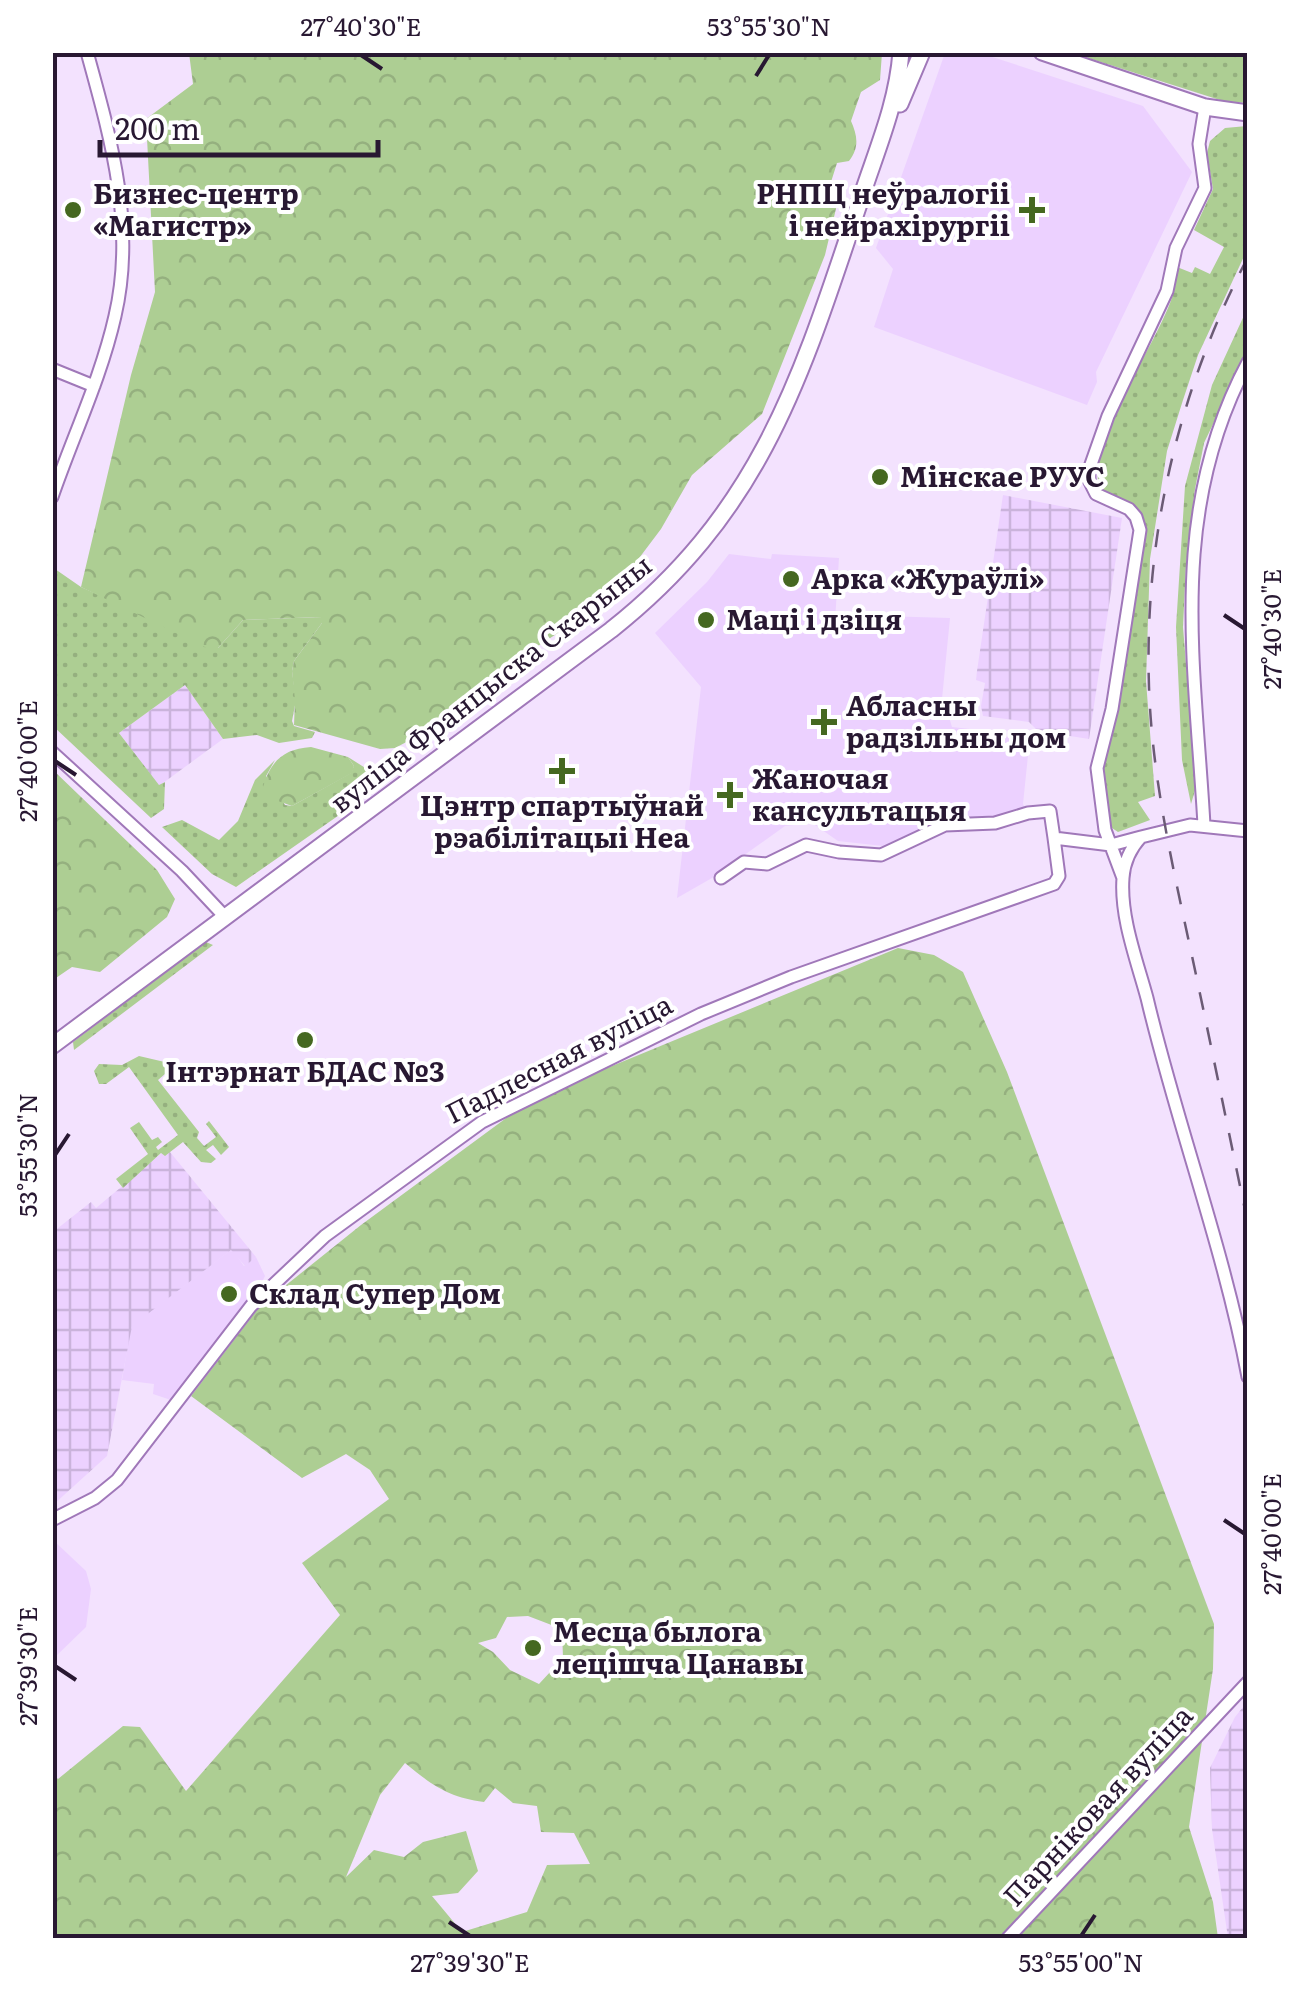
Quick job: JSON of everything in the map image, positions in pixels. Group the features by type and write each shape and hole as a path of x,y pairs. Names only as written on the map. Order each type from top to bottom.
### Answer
{"main road":[{"name":"вуліца Францыска Скарыны","path":"879,147 893,52"},
{"name":"вуліца Францыска Скарыны","path":"52,1046 616,626 693,555 744,485 789,401 890,120 902,52"},
{"path":"879,147 922,52"},
{"path":"1042,52 1205,107 1248,113"}],"street":[{"path":"52,496 94,386 115,316 124,245 115,164 88,52"},
{"path":"1205,107 1200,144 1204,188 1176,248 1167,291 1108,416 1089,470 1096,494 1129,509 1140,530 1112,710 1097,768 1100,802 1123,878 1126,912 1158,1044 1236,1315 1248,1378"},
{"path":"1204,825 1191,637 1194,554 1206,461 1242,388 1248,362"},
{"path":"52,369 94,386"},
{"path":"52,752 226,918"},
{"path":"720,878 744,862 767,864 806,846 881,855 944,825 995,823 1028,813 1050,812 1054,838 1111,846 1181,826 1204,825 1248,832"},
{"path":"1123,878 1128,855 1141,837"},
{"name":"Падлесная вуліца","path":"52,1520 96,1498 117,1480 251,1306 276,1280 325,1236 459,1136 702,1014 791,976 1054,884 1059,876 1054,838"},
{"name":"Парніковая вуліца","path":"1008,1938 1248,1682"}],"shaded area":[{"name":"РНПЦ неўралогіі і нейрахірургіі","path":"945,53 980,53 1143,106 1192,172 1096,372 1097,382 1087,405 874,327 893,269 876,248"},
{"path":"1003,495 1122,518 1089,739 1038,731 1029,722 983,716 985,683 976,680"},
{"name":"Абласны радзільны дом","path":"729,554 771,559 772,554 839,558 835,621 872,624 882,616 950,618 941,709 952,727 1030,736 1025,809 1007,817 946,817 883,846 838,841 812,823 785,826 677,898 701,687 655,633 707,582"},
{"path":"185,685 223,739 159,786 119,733"},
{"path":"170,1152 256,1257 245,1266 231,1250 132,1326 107,1456 53,1505 53,1232 91,1202 96,1208 162,1153"},
{"path":"232,1249 244,1266 256,1257 265,1276 174,1401 153,1394 154,1384 122,1380 131,1326"},
{"path":"52,1539 86,1571 91,1589 86,1627 53,1659"},
{"path":"1247,1702 1247,1938 1228,1938 1212,1829 1210,1768 1235,1717"}],"green space":[{"path":"1085,52 1247,53 1247,103 1223,101 1085,57"},
{"path":"189,53 882,53 880,80 861,92 851,121 855,151 849,161 837,163 831,182 839,196 825,255 762,414 692,475 661,529 606,602 485,680 416,737 395,748 380,749 294,725 294,661 322,623 321,617 243,620 218,648 211,650 81,587 131,375 155,292 146,119 193,84"},
{"path":"1247,126 1247,250 1198,355 1183,400 1167,451 1150,559 1146,681 1155,796 1138,802 1150,820 1118,832 1109,826 1101,771 1144,529 1134,507 1101,490 1098,472 1102,448 1167,311 1177,267 1192,273 1195,267 1210,274 1224,247 1194,230 1213,189 1207,153 1210,141 1225,128"},
{"path":"1247,309 1247,353 1204,443 1186,565 1183,627 1196,787 1191,804 1182,760 1176,627 1185,486 1212,385"},
{"path":"55,569 81,587 218,648 243,620 322,617 322,623 294,661 292,671 296,700 292,721 294,726 315,732 312,738 279,743 257,735 223,739 185,685 119,733 159,785 165,782 164,809 151,818 53,726"},
{"path":"311,747 348,757 354,766 352,773 292,806 267,797 263,787 274,763 293,750"},
{"path":"348,757 378,776 375,790 236,887 212,874 162,827 182,820 219,840 238,821 255,780 275,760 266,776 285,805 292,806 351,773 354,766"},
{"path":"53,770 157,870 175,899 167,917 100,972 72,967 53,980"},
{"path":"206,942 213,945 74,1050 73,1042"},
{"path":"898,948 934,955 963,972 1007,1072 1214,1624 1213,1669 1189,1827 1213,1902 1218,1938 53,1938 52,1773 58,1779 123,1726 140,1727 186,1791 340,1615 302,1563 389,1499 370,1470 346,1454 302,1478 191,1396 260,1306 361,1225 532,1099","holes":["528,1616 562,1629 563,1658 539,1684 510,1670 478,1643 496,1638 507,1617","405,1763 433,1784 460,1797 484,1802 495,1788 513,1803 537,1806 541,1832 574,1833 590,1864 547,1865 527,1912 462,1932 432,1896 458,1893 478,1871 466,1831 423,1842 404,1857 374,1850 346,1877 380,1795"]},
{"path":"139,1056 169,1063 172,1068 158,1080 199,1132 197,1138 204,1146 216,1137 206,1124 209,1121 229,1147 221,1155 213,1145 206,1150 216,1159 201,1162 183,1142 165,1156 161,1153 123,1188 116,1179 148,1154 130,1128 139,1122 152,1140 158,1137 162,1142 156,1147 158,1150 178,1135 129,1067 106,1084 99,1084 94,1071 99,1064 122,1065"}],"railway":[{"path":"1248,257 1202,359 1170,466 1160,520 1149,631 1151,721 1164,823 1248,1224"}],"place":[{"name":"Бизнес-центр «Магистр»","path":"73,210"},
{"name":"РНПЦ неўралогіі і нейрахірургіі","path":"1032,210"},
{"name":"Мінскае РУУС","path":"880,477"},
{"name":"Арка «Жураўлі»","path":"791,579"},
{"name":"Маці і дзіця","path":"706,620"},
{"name":"Абласны радзільны дом","path":"824,722"},
{"name":"Цэнтр спартыўнай рэабілітацыі Неа","path":"562,771"},
{"name":"Жаночая кансультацыя","path":"730,795"},
{"name":"Інтэрнат БДАС №3","path":"305,1040"},
{"name":"Склад Супер Дом","path":"229,1294"},
{"name":"Месца былога лецішча Цанавы","path":"533,1648"}]}
